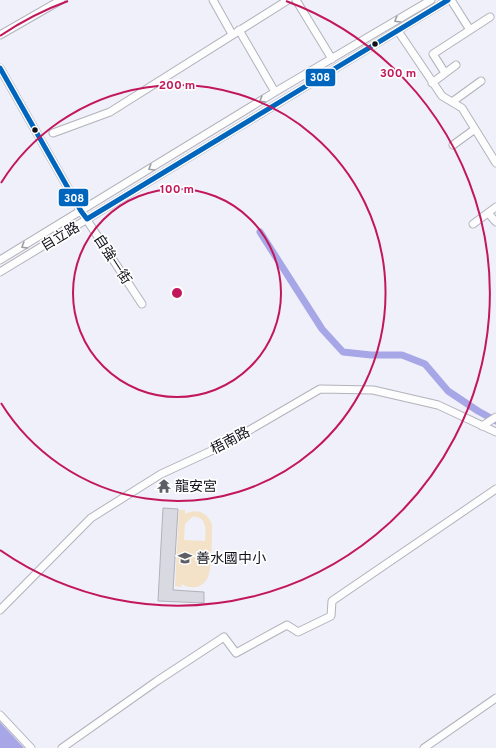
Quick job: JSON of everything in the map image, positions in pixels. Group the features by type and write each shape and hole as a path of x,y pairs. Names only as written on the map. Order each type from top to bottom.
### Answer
{"street":[{"path":"0,35 61,0"},
{"path":"213,0 232,34"},
{"path":"53,133 110,112 288,0"},
{"path":"296,0 332,59"},
{"name":"自立路","path":"0,260 275,92 431,0"},
{"name":"自立路","path":"0,272 448,0"},
{"path":"451,0 470,30"},
{"path":"445,73 433,54 490,16"},
{"path":"239,30 275,92"},
{"path":"398,31 442,96 462,108 496,163"},
{"path":"432,83 456,65"},
{"name":"自強一街","path":"0,68 81,211 142,304"},
{"path":"452,102 481,81"},
{"path":"453,145 475,129"},
{"path":"473,224 496,207"},
{"path":"488,213 496,222"},
{"name":"梧南路","path":"0,610 91,518 161,474 224,445 320,389 373,390 438,405 496,432"},
{"path":"482,426 496,417"},
{"path":"62,748 157,681 224,637 236,653 287,625 298,632 331,616 332,601 496,489"},
{"path":"424,748 496,698"},
{"path":"0,715 31,748"}],"shaded area":[{"path":"179,510 185,510 185,514 193,511 201,512 208,517 212,525 211,560 208,577 200,586 189,587 182,584 181,587 175,586","holes":["192,517 197,517 203,521 206,533 205,541 184,540 185,524"]}],"water":[{"path":"0,722 24,748 0,748"}],"building":[{"path":"163,508 178,509 173,590 204,592 204,603 158,601"}],"waterway":[{"path":"260,232 322,329 343,352 371,355 402,355 425,364 448,391 496,421"}],"transit line":[{"name":"308","path":"0,68 81,211 87,219 448,0"}],"place":[{"name":"龍安宮","path":"164,486"},
{"name":"善水國中小","path":"185,558"}]}
